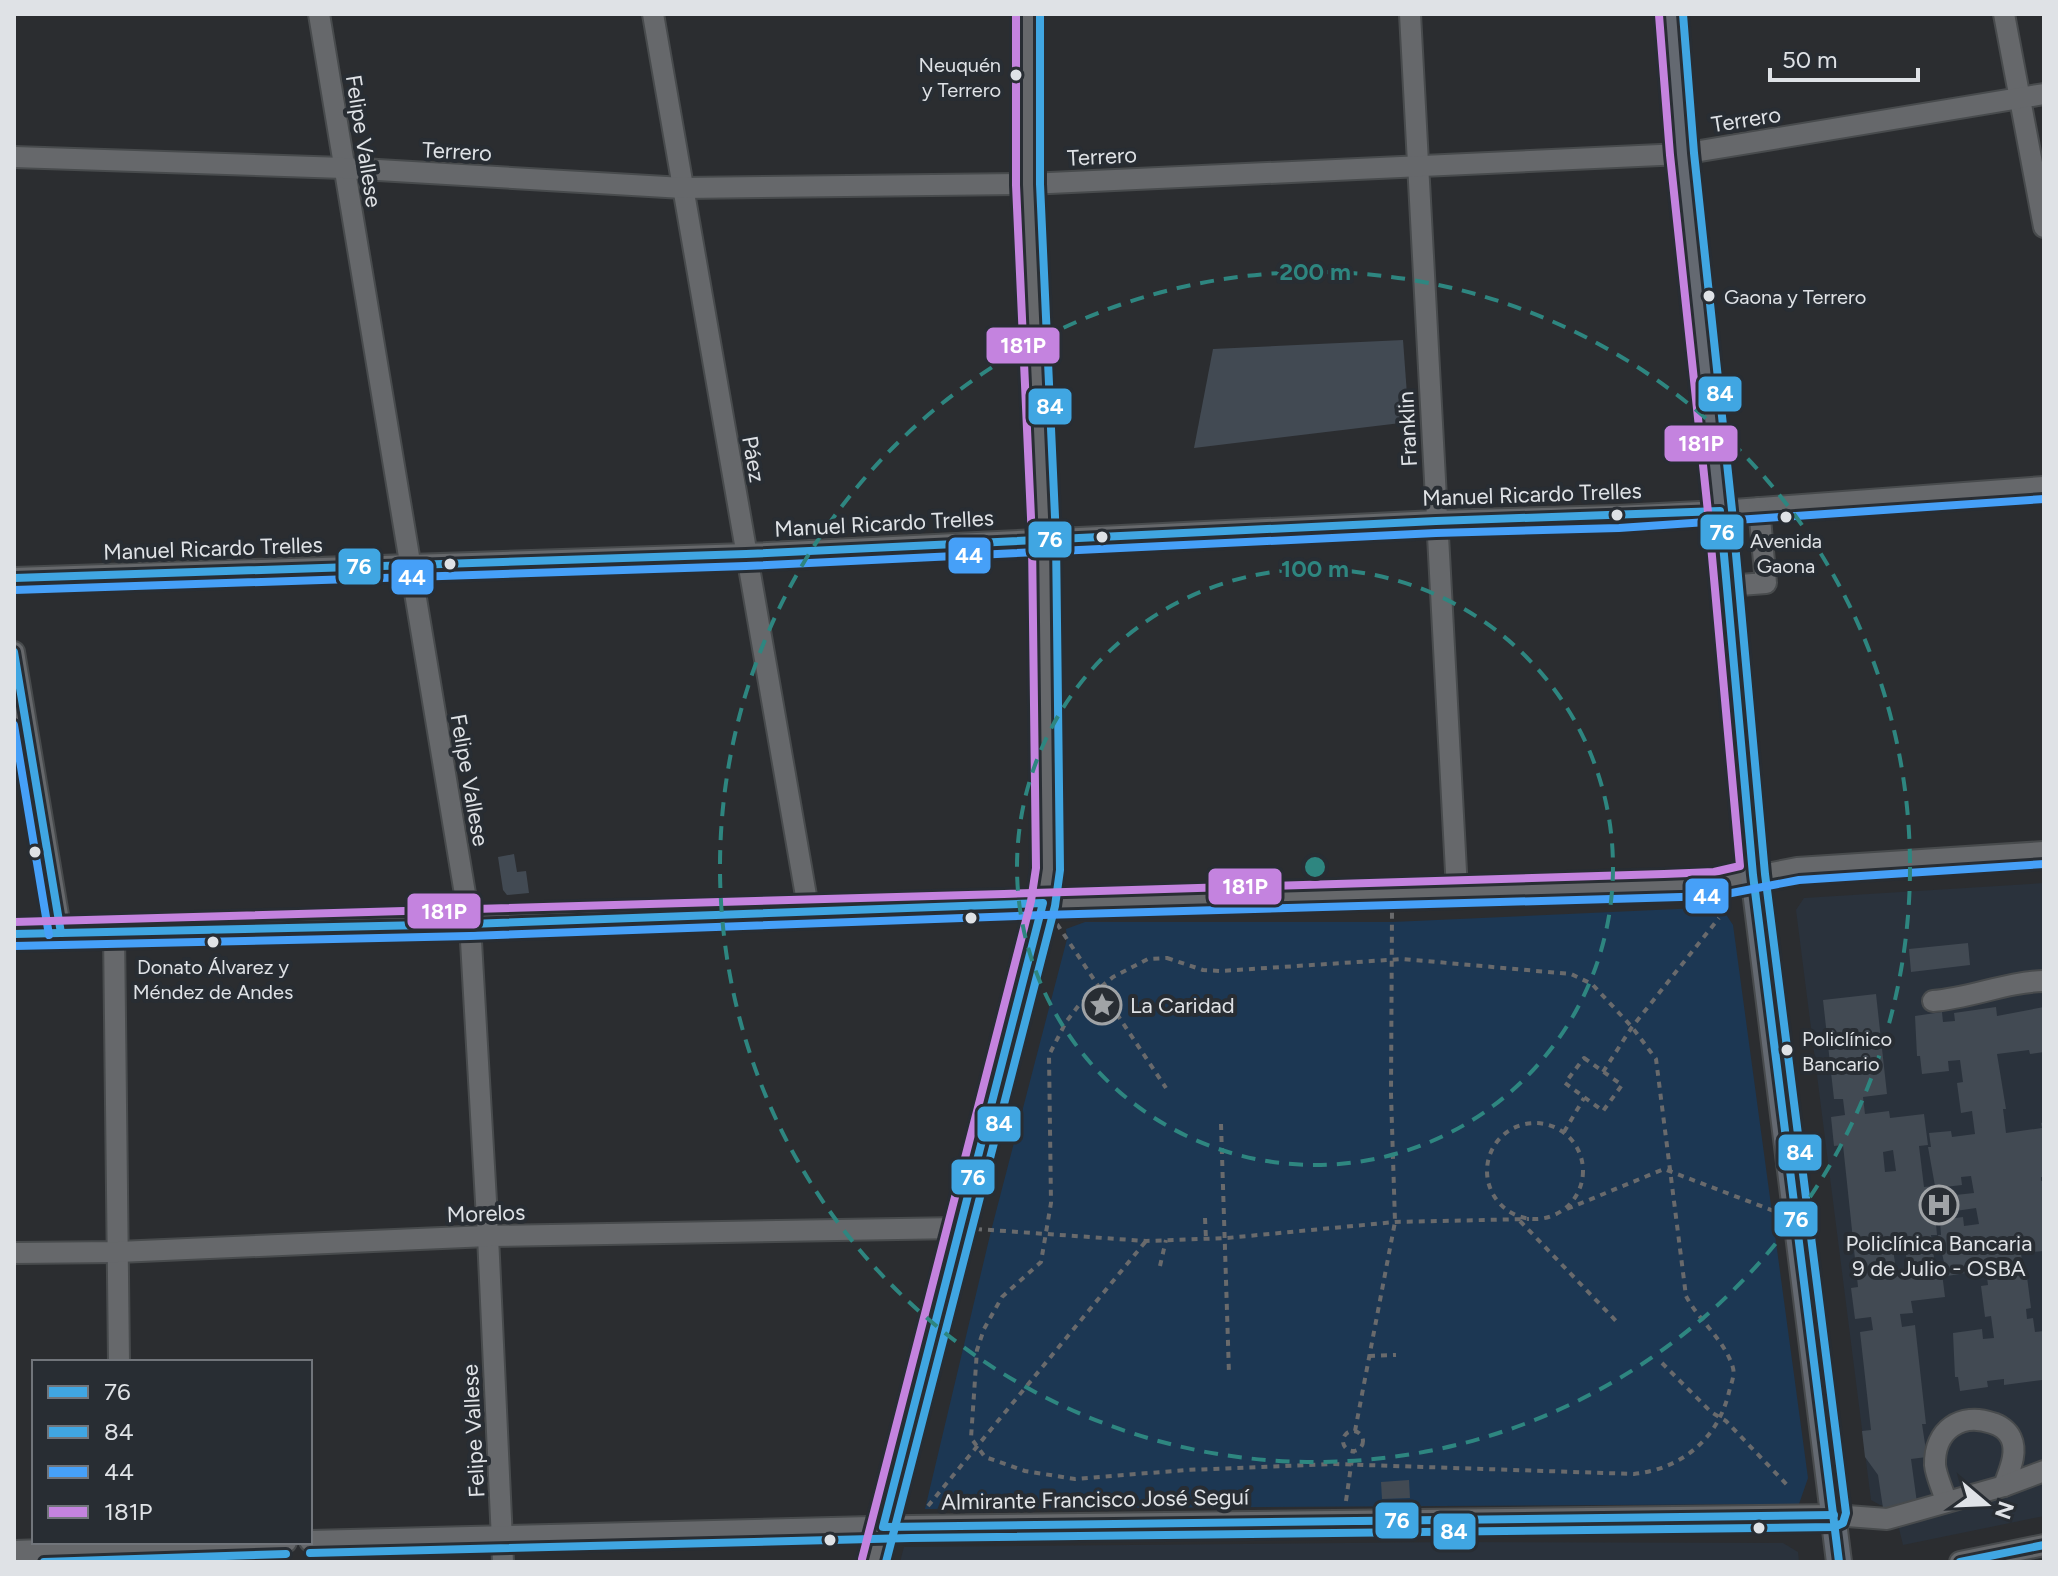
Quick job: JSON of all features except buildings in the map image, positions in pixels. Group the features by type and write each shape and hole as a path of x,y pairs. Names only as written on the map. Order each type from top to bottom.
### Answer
{"main road":[{"path":"1671,14 1753,875 1839,1562"}],"street":[{"name":"Felipe Vallese","path":"319,14 470,924 503,1562"},
{"name":"Páez","path":"653,14 809,913"},
{"path":"874,1562 1043,903 1048,869 1044,540 1028,184 1028,14"},
{"name":"Franklin","path":"1410,14 1457,890"},
{"path":"2004,14 2044,227"},
{"name":"Terrero","path":"14,157 344,168 683,188 1028,184 1682,154 2044,94"},
{"name":"Manuel Ricardo Trelles","path":"14,578 746,554 1436,521 1720,511 2044,487"},
{"path":"1727,586 1766,583 1759,508"},
{"path":"14,652 61,933"},
{"path":"14,934 470,924 1043,903 1716,884 1797,868 2044,852"},
{"path":"114,932 119,1360"},
{"path":"1933,1001 1963,999 1987,989 2044,981"},
{"name":"Morelos","path":"14,1253 118,1252 488,1236 959,1228"},
{"path":"2004,1486 2014,1447 2010,1435 1998,1424 1980,1419 1961,1419 1947,1429 1935,1466 1946,1501 2004,1486 2044,1471"},
{"name":"Almirante Francisco José Seguí","path":"312,1541 911,1526 1834,1515 1887,1519 1946,1501"},
{"path":"14,1551 245,1544"},
{"path":"1960,1562 2044,1545"}],"path":[{"path":"1355,1431 1395,1222 1391,1094 1391,893"},
{"path":"1043,903 1166,1088"},
{"path":"1603,1072 1632,1027 1719,918"},
{"path":"1167,958 1203,970 1221,971 1391,960 1522,967 1571,974 1592,984 1632,1027 1656,1059 1686,1296 1696,1315 1722,1344 1734,1371 1727,1403 1703,1444 1685,1458 1652,1472 1634,1474 1351,1464 1186,1470 1075,1479 1025,1471 985,1457 971,1438 977,1350 984,1329 1002,1297 1041,1262 1051,1203 1049,1055 1066,1022 1079,1005 1113,977 1148,959 1167,958"},
{"path":"1584,1058 1622,1085 1603,1111 1584,1098 1565,1083 1584,1058"},
{"path":"1564,1132 1584,1098"},
{"path":"1561,1212 1573,1200 1583,1176 1579,1152 1564,1132 1549,1124 1533,1122 1506,1132 1494,1145 1488,1160 1487,1177 1493,1194 1618,1323"},
{"path":"1221,1124 1229,1374"},
{"path":"959,1228 1146,1241 1227,1238 1395,1222 1546,1218 1664,1169 1796,1218"},
{"path":"1513,1214 1529,1219"},
{"path":"1205,1218 1206,1239"},
{"path":"1160,1266 1166,1240"},
{"path":"911,1526 1146,1241"},
{"path":"1369,1356 1396,1355"},
{"path":"1662,1363 1790,1488"},
{"path":"1355,1431 1361,1434 1364,1441 1360,1450 1353,1452 1346,1449 1343,1442 1347,1433 1355,1431"},
{"path":"1344,1520 1353,1452"}],"shaded area":[{"name":"Policlínica Bancaria 9 de Julio - OSBA","path":"2044,883 2044,1516 1903,1545 1894,1508 1871,1500 1796,910 1804,898"},
{"path":"1721,907 1733,925 1808,1478 1799,1504 925,1509 991,1231 1067,939 1066,929 1085,922 1392,922"},
{"path":"1452,1542 1783,1543 1798,1552 1799,1562 900,1562 904,1547"}],"transit line":[{"name":"181P","path":"862,1559 1031,901 1036,868 1032,540 1016,185 1016,14"},
{"name":"84","path":"886,1562 1055,906 1060,870 1056,539 1040,184 1040,14"},
{"name":"84","path":"310,1553 911,1538 1834,1527 1843,1523 1846,1513 1765,874 1683,14"},
{"name":"181P","path":"14,922 1664,874 1714,872 1740,866 1659,15"},
{"name":"44","path":"14,590 746,566 1436,533 1619,528 2044,499"},
{"name":"76","path":"14,578 746,554 1436,521 1720,511 1753,875 1839,1562"},
{"name":"76","path":"14,652 61,933"},
{"name":"44","path":"14,725 49,935"},
{"name":"44","path":"14,946 470,936 1043,915 1716,896 1799,880 2044,864"},
{"name":"76","path":"14,934 470,924 1043,903 883,1527 1834,1515"},
{"name":"76","path":"1960,1562 2044,1545"},
{"name":"84","path":"44,1562 286,1554"}],"place":[{"name":"Neuquén y Terrero","path":"1016,75"},
{"name":"Gaona y Terrero","path":"1709,296"},
{"name":"Avenida Gaona","path":"1786,517"},
{"name":"Donato Álvarez y Méndez de Andes","path":"213,942"},
{"name":"La Caridad","path":"1102,1005"},
{"name":"Policlínico Bancario","path":"1787,1050"},
{"name":"Policlínica Bancaria 9 de Julio - OSBA","path":"1939,1205"}]}
